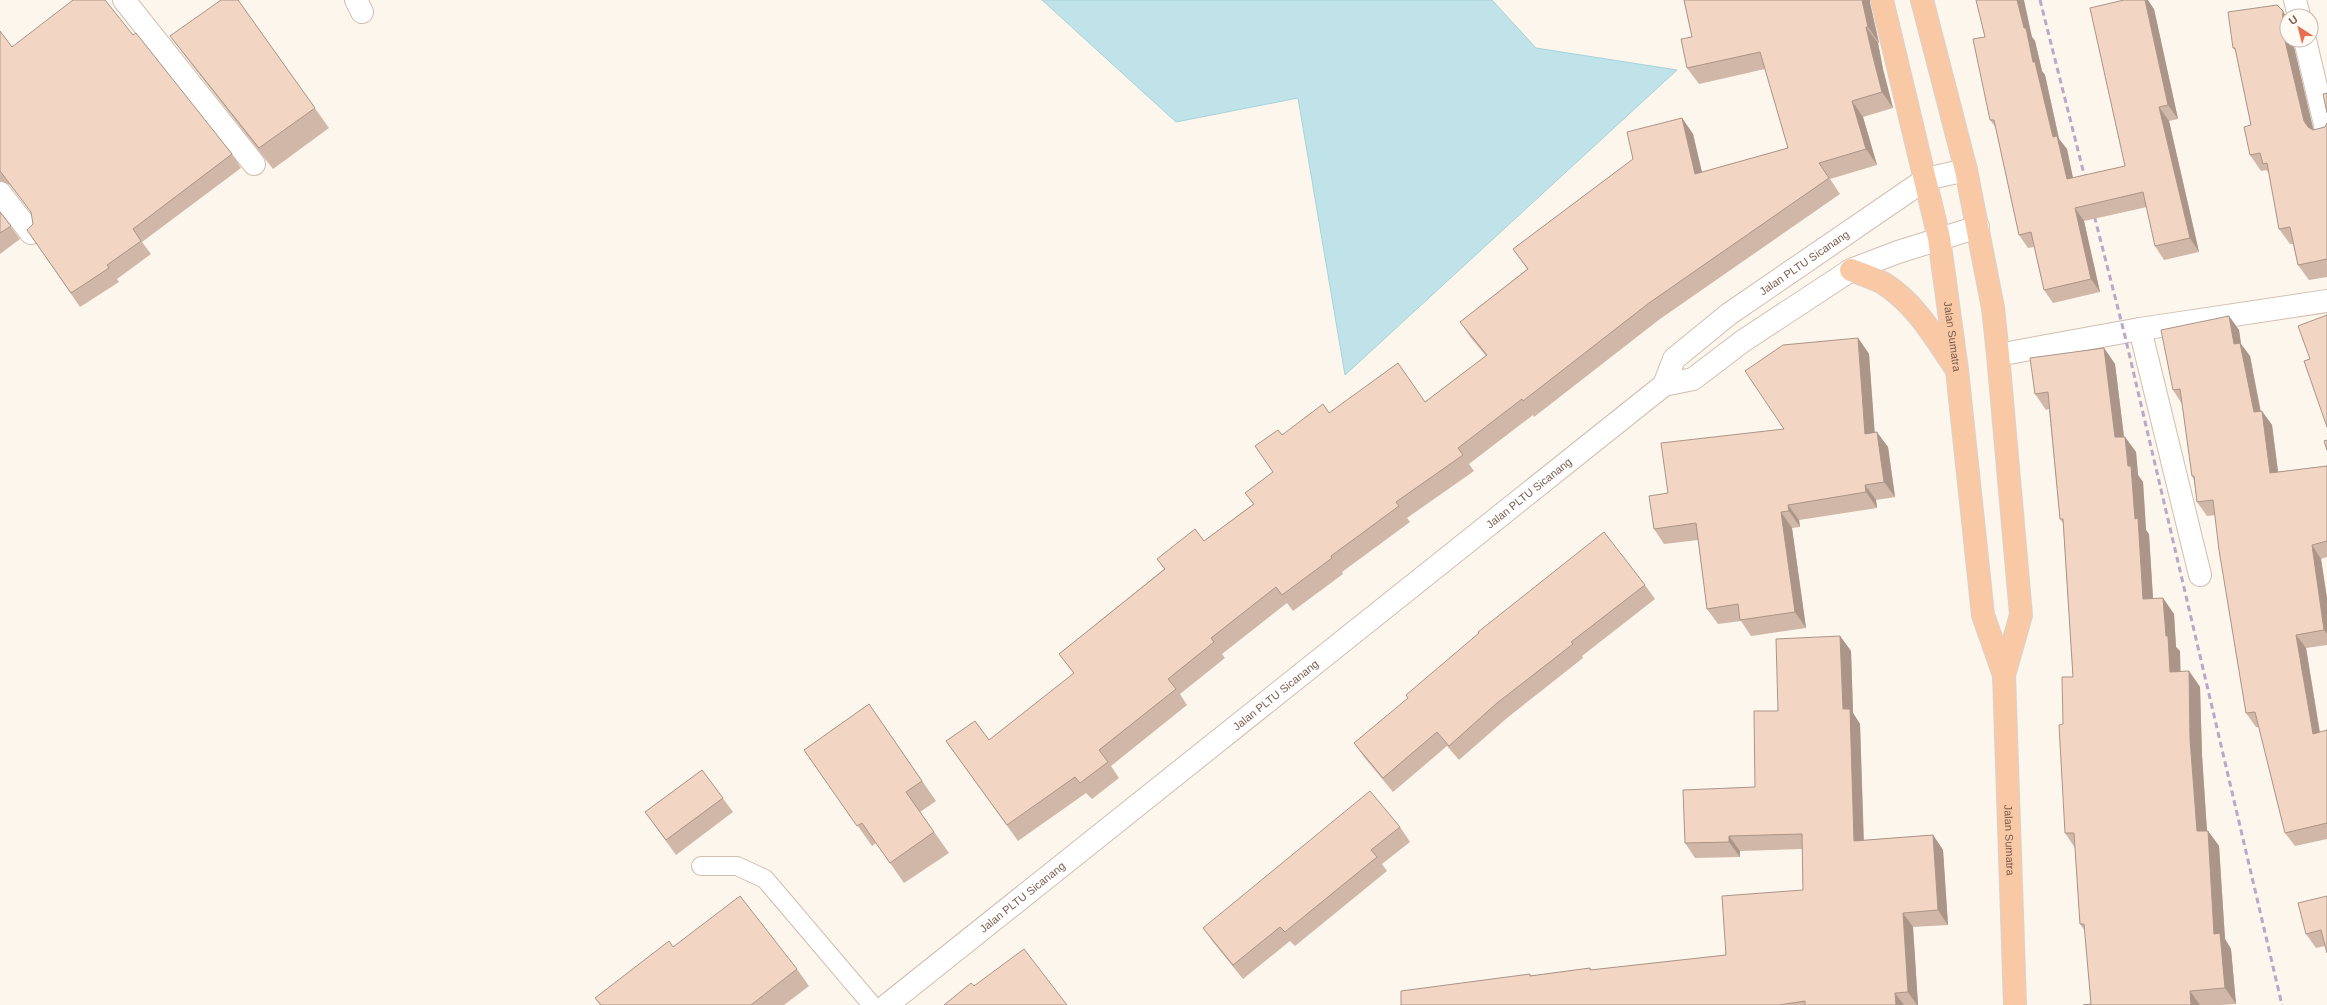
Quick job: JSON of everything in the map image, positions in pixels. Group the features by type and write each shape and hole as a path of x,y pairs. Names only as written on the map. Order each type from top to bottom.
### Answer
{"highway":[{"name":"Jalan Sumatra","path":"1882,0 1939,238 1957,370 1983,615 2004,675"},
{"name":"Jalan Sumatra","path":"1922,0 1966,170 1993,308 1998,355 2020,615 2004,675 2015,1005"},
{"path":"1851,270 1882,283 1914,309 1957,370"}],"street":[{"path":"124,0 254,164"},
{"path":"2307,48 2327,133"},
{"name":"Jalan PLTU Sicanang","path":"1664,385 1674,359 1729,314 1926,179 1966,170"},
{"path":"0,192 31,233"},
{"name":"Jalan PLTU Sicanang","path":"886,1005 1664,385 1693,379 1743,341 1851,270 1939,238 1978,227"},
{"path":"1998,355 2140,329 2327,301"},
{"path":"2140,329 2200,575"}],"lane":[{"path":"701,866 737,866 765,879 872,1005"}],"water":[{"path":"1042,0 1492,0 1536,48 1677,70 1345,375 1298,98 1176,122"}],"building":[{"path":"73,0 105,0 133,35 136,33 232,154 133,229 141,241 107,265 109,268 71,293 27,230 33,224 31,212 0,171 0,31 12,47"},
{"path":"221,0 238,0 315,108 259,148 170,36"},
{"path":"1684,0 1862,0 1868,27 1866,27 1882,92 1852,101 1866,149 1819,163 1829,178 1649,303 1523,401 1522,399 1458,448 1463,455 1396,502 1399,506 1331,556 1332,558 1282,595 1276,587 1211,638 1214,642 1168,679 1176,689 1099,750 1108,762 1080,783 1075,777 1007,825 946,741 975,721 989,740 1074,673 1059,654 1165,569 1157,559 1195,529 1204,541 1254,504 1245,493 1273,472 1255,446 1278,430 1282,435 1323,404 1329,413 1398,363 1425,402 1487,355 1460,322 1528,269 1513,249 1633,159 1627,132 1682,118 1695,174 1788,148 1760,52 1687,68 1681,39 1692,37"},
{"path":"1976,0 2017,0 2024,28 2026,28 2033,62 2035,62 2053,137 2057,136 2067,179 2125,166 2090,8 2124,0 2145,0 2168,105 2159,107 2190,238 2155,246 2143,192 2075,208 2091,279 2044,290 2031,232 2019,235 1994,120 1990,120 1973,39 1985,37"},
{"path":"2277,5 2280,8 2279,48 2287,48 2304,121 2308,127 2313,130 2325,127 2327,123 2327,259 2298,265 2290,227 2279,229 2267,163 2263,164 2260,153 2250,155 2244,127 2251,125 2235,48 2233,48 2228,12"},
{"path":"2327,93 2327,113 2323,94"},
{"path":"0,212 11,226 0,233"},
{"path":"2327,315 2327,427 2304,361 2310,359 2298,326"},
{"path":"2229,316 2234,344 2240,343 2254,412 2262,411 2270,473 2327,466 2327,541 2312,545 2324,630 2296,635 2313,734 2327,730 2327,823 2285,833 2255,712 2246,713 2219,550 2213,500 2197,502 2180,389 2173,390 2161,330"},
{"path":"1858,338 1865,434 1877,432 1884,482 1865,485 1866,492 1788,505 1789,511 1781,512 1795,612 1740,620 1738,604 1707,609 1696,523 1654,529 1649,496 1668,493 1661,443 1784,429 1745,371 1783,345"},
{"path":"2104,348 2115,437 2125,437 2128,466 2131,466 2135,519 2138,518 2143,599 2163,598 2166,636 2168,636 2170,672 2189,671 2190,739 2197,831 2208,831 2214,934 2220,933 2225,988 2190,991 2191,1005 2083,1005 2091,1004 2084,924 2080,924 2074,833 2065,833 2059,725 2063,724 2062,677 2073,677 2063,519 2060,519 2048,392 2035,394 2030,358"},
{"path":"2327,440 2327,450 2324,441"},
{"path":"1604,532 1645,585 1571,642 1573,644 1497,703 1449,746 1437,732 1383,778 1354,743 1408,698 1406,695 1479,633 1478,632"},
{"path":"1840,636 1843,709 1850,709 1854,841 1933,835 1938,910 1903,913 1908,992 1895,993 1896,1005 1805,1005 1805,1001 1779,1005 1401,1005 1401,991 1530,974 1530,976 1590,968 1590,970 1726,955 1722,896 1803,890 1802,834 1729,836 1729,842 1685,843 1683,790 1755,787 1754,711 1778,711 1776,639"},
{"path":"869,704 922,781 906,792 934,832 890,863 862,823 857,826 804,750"},
{"path":"702,770 723,798 666,840 645,812"},
{"path":"1370,791 1400,827 1371,850 1377,857 1285,932 1280,927 1233,965 1203,928"},
{"path":"740,896 797,969 751,1005 601,1005 595,998 669,941 673,947"},
{"path":"2327,896 2327,953 2321,930 2306,934 2298,903"},
{"path":"1024,949 1067,1005 944,1005 971,983 974,986"}],"railway":[{"path":"2040,0 2087,186"},
{"path":"2092,207 2124,332 2282,1005"}]}
